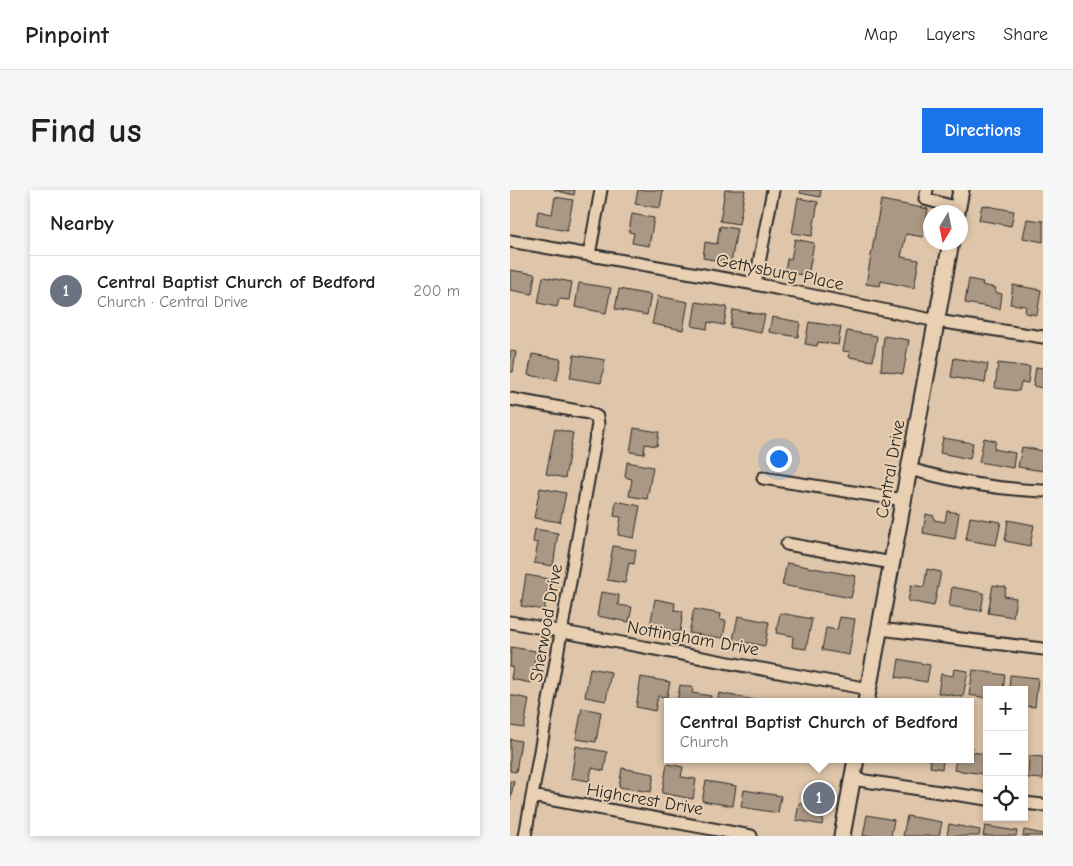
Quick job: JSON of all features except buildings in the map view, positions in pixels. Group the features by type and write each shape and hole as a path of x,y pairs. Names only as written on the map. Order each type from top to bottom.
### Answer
{"main road":[{"path":"958,205 961,190"},
{"name":"Central Drive","path":"868,695 950,250"},
{"path":"842,836 855,763"}],"street":[{"path":"589,255 601,190"},
{"path":"755,284 773,190"},
{"path":"927,190 925,199 942,205"},
{"name":"Gettysburg Place","path":"510,241 755,284 937,321 1043,338"},
{"name":"Sherwood Drive","path":"510,399 589,413 597,417 599,432 525,836"},
{"path":"909,470 968,485 1002,490 1043,491"},
{"path":"763,478 904,500"},
{"path":"788,544 892,563"},
{"name":"Nottingham Drive","path":"510,622 868,695"},
{"path":"880,629 1043,649"},
{"path":"852,779 983,798"},
{"name":"Highcrest Drive","path":"532,796 751,836"},
{"path":"1028,803 1043,805"}],"place":[{"name":"Central Baptist Church of Bedford","path":"819,798"}]}
